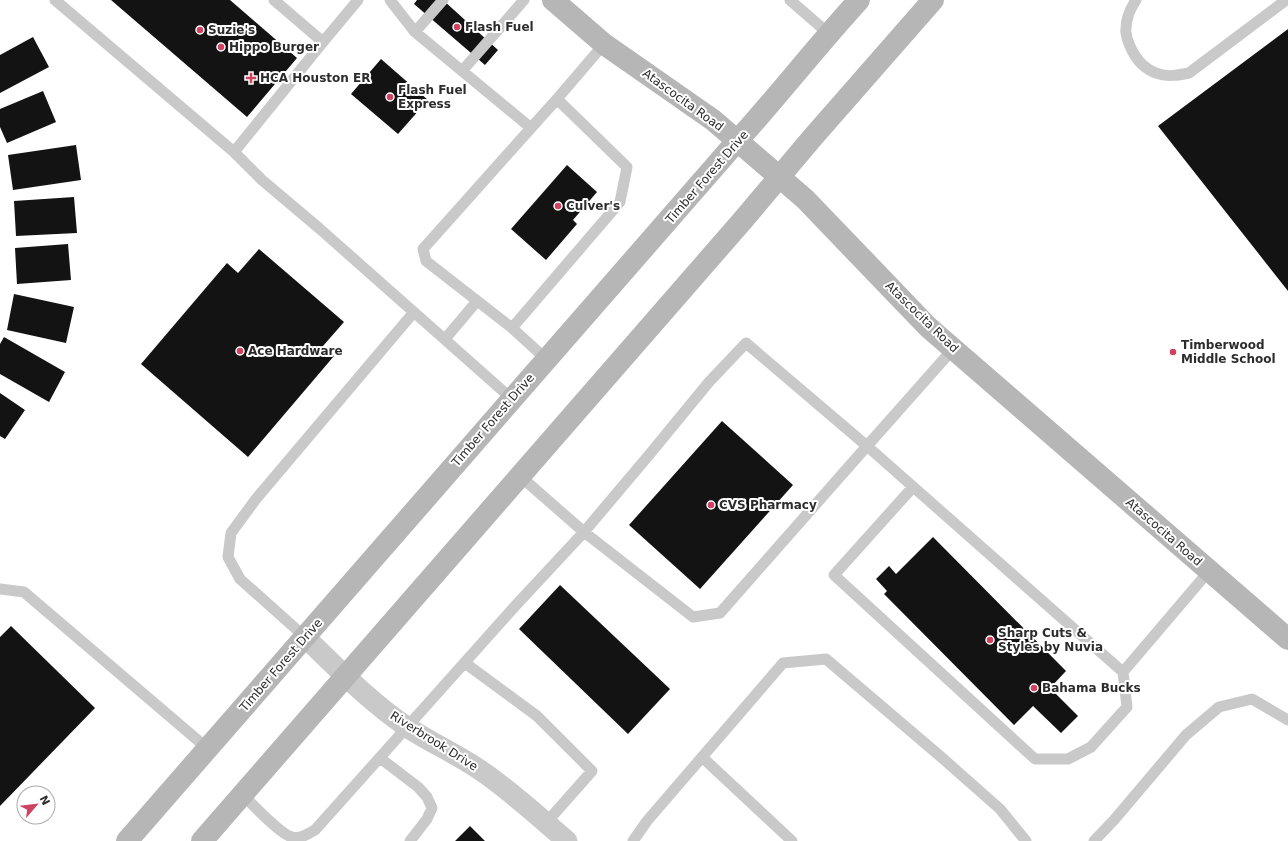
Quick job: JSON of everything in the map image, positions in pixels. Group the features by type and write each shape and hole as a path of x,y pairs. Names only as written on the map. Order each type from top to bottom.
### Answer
{"main road":[{"name":"Atascocita Road","path":"553,0 604,44 713,120 805,199 928,327 1288,639"},
{"name":"Timber Forest Drive","path":"127,841 738,142 828,34 860,0"},
{"path":"202,841 933,0"}],"street":[{"name":"Riverbrook Drive","path":"305,637 345,676 385,710 408,727 459,756 499,783 567,841"}],"lane":[{"path":"55,0 234,152 262,180 512,399"},
{"path":"274,0 323,42"},
{"path":"234,152 358,0"},
{"path":"390,0 415,32 531,128"},
{"path":"415,32 443,0"},
{"path":"462,71 524,0"},
{"path":"790,0 828,34"},
{"path":"1136,0 1129,11 1125,30 1130,48 1137,60 1149,70 1160,75 1176,76 1189,73 1286,0"},
{"path":"546,360 512,328 426,261 423,249 604,44"},
{"path":"512,328 620,202 627,167 557,99"},
{"path":"445,339 477,300"},
{"path":"305,637 240,579 228,557 231,533 256,499 414,312"},
{"path":"242,794 276,827 291,837 304,839 315,830 584,532 709,382 746,343 867,446 1123,672 1127,707 1091,747 1068,759 1034,758 834,575 913,487"},
{"path":"520,476 584,532 694,617 720,613 953,349"},
{"path":"1123,672 1209,571"},
{"path":"0,589 24,592 208,749"},
{"path":"633,841 647,821 783,663 826,659 1000,809 1026,841"},
{"path":"465,664 537,716 592,771 546,823"},
{"path":"1094,841 1114,820 1186,735 1219,708 1252,699 1288,720"},
{"path":"702,757 792,841"},
{"path":"380,758 418,787 427,797 432,808 427,819 410,841"}],"building":[{"path":"111,0 230,0 297,58 247,117"},
{"name":"Flash Fuel","path":"417,0 443,0 498,50 485,65 414,4"},
{"path":"1288,29 1288,291 1158,126"},
{"path":"33,37 49,67 0,93 0,55"},
{"name":"Flash Fuel Express","path":"381,59 428,100 398,134 351,94"},
{"path":"43,91 56,122 7,143 0,127 0,109"},
{"path":"76,145 81,180 13,190 8,155"},
{"name":"Culver's","path":"567,165 597,192 573,220 577,224 546,260 511,229"},
{"path":"74,197 77,233 16,236 14,201"},
{"path":"68,244 71,280 17,284 15,248"},
{"name":"Ace Hardware","path":"259,249 344,322 323,346 334,356 248,457 141,364 227,263 238,273"},
{"path":"14,294 74,307 66,343 7,330"},
{"path":"4,337 65,372 49,402 0,374 0,344"},
{"path":"0,393 25,410 5,439 0,436"},
{"name":"CVS Pharmacy","path":"722,421 793,485 700,589 629,525"},
{"path":"933,537 1066,671 1050,688 1078,716 1061,733 1033,706 1014,725 884,594 887,591 876,579 889,566 896,574"},
{"path":"560,585 670,689 628,734 519,629"},
{"path":"11,626 95,708 20,785 16,785 16,789 0,806 0,637"},
{"path":"470,826 485,841 455,841"}],"place":[{"name":"Flash Fuel","path":"457,27"},
{"name":"Suzie's","path":"200,30"},
{"name":"Hippo Burger","path":"221,47"},
{"name":"HCA Houston ER","path":"251,78"},
{"name":"Flash Fuel Express","path":"390,97"},
{"name":"Culver's","path":"558,206"},
{"name":"Ace Hardware","path":"240,351"},
{"name":"Timberwood Middle School","path":"1173,352"},
{"name":"CVS Pharmacy","path":"711,505"},
{"name":"Sharp Cuts & Styles by Nuvia","path":"990,640"},
{"name":"Bahama Bucks","path":"1034,688"}]}
